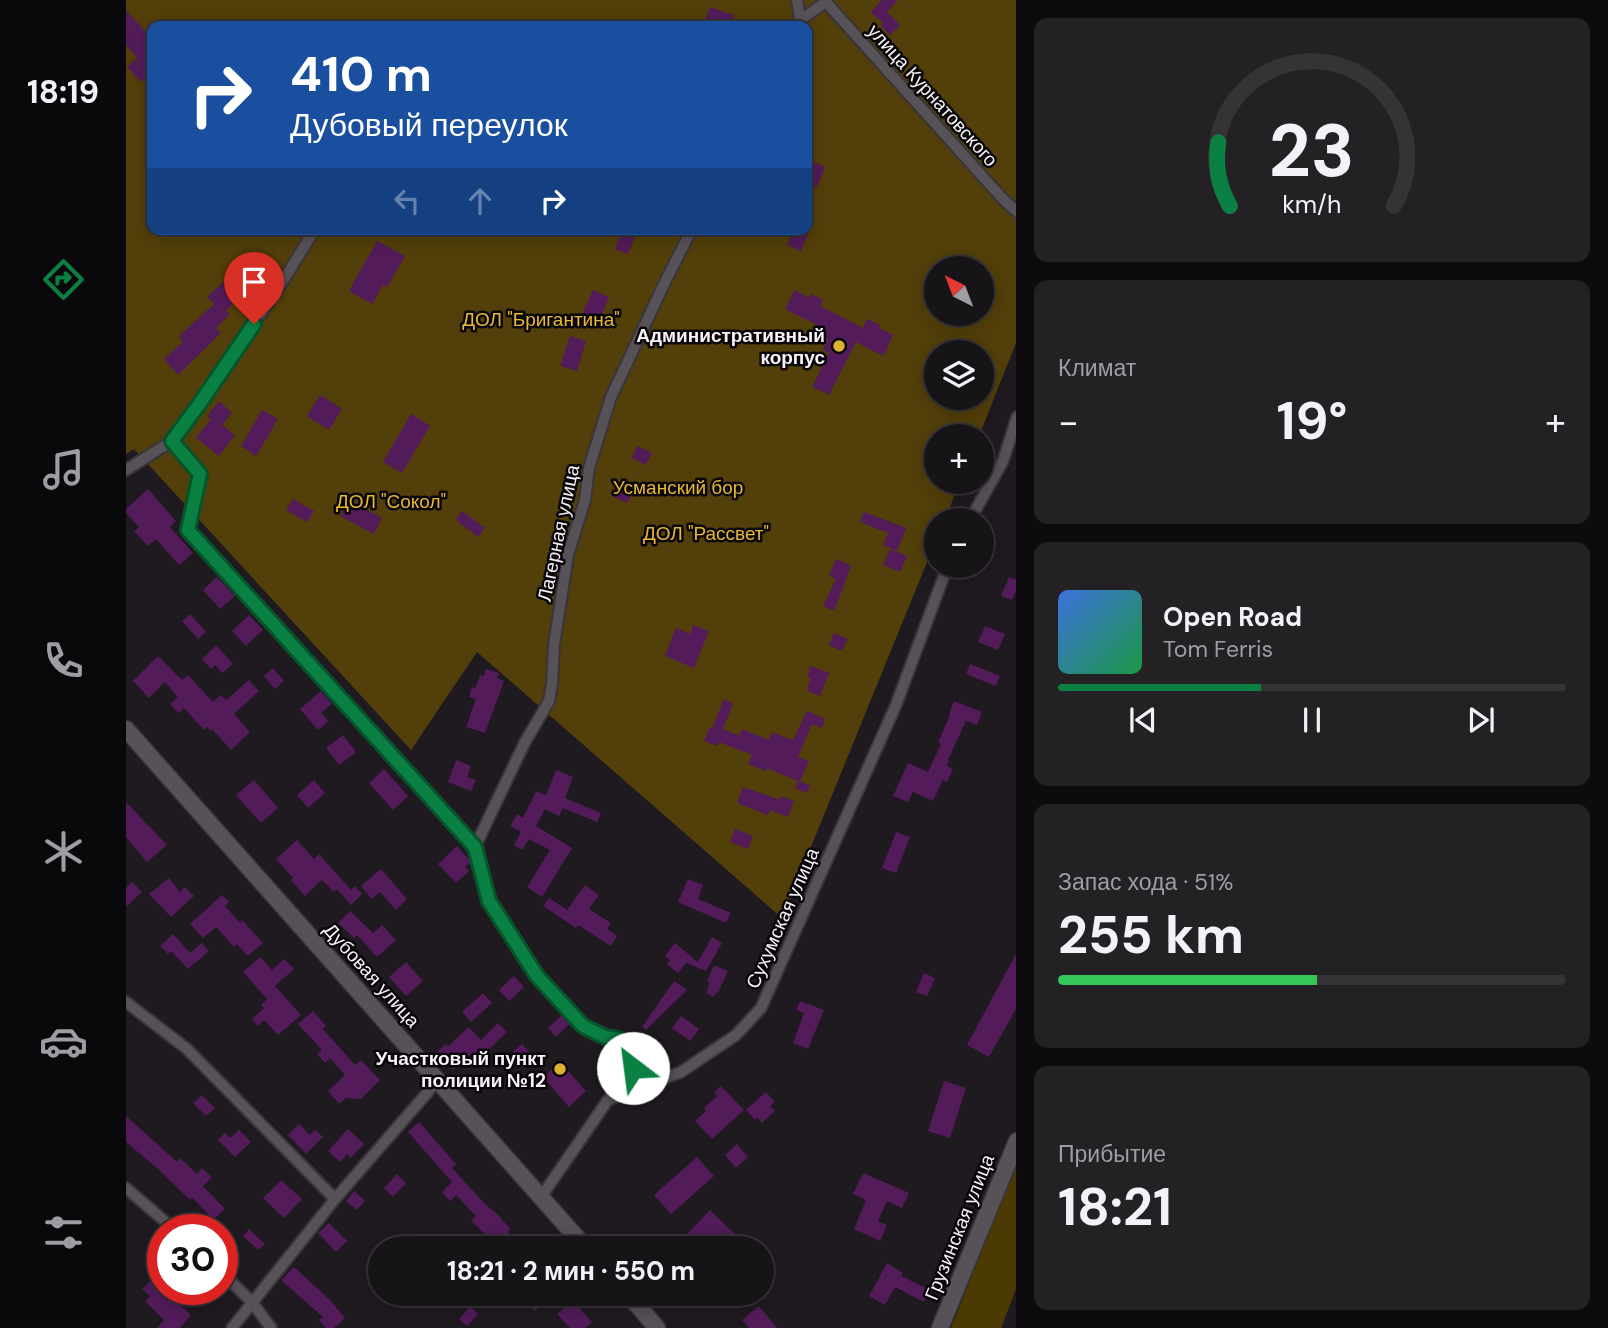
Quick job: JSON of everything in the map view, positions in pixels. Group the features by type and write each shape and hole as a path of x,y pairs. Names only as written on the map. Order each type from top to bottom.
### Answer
{"street":[{"path":"797,0 799,21"},
{"path":"801,21 826,1"},
{"name":"улица Курнатовского","path":"826,1 1016,211"},
{"path":"126,470 172,441 230,360 311,235"},
{"name":"Лагерная улица","path":"475,847 524,744 549,701 554,645 568,555 585,499 589,468 611,397 689,235"},
{"path":"977,508 1003,461 1016,420"},
{"path":"172,441 200,474 188,530 475,847 489,901 537,976 583,1026 605,1037 619,1039 632,1058 630,1076 608,1100 541,1197"},
{"name":"Сухумская улица","path":"608,1100 681,1072 736,1035 761,1008 896,705 943,578"},
{"name":"Дубовая улица","path":"126,729 575,1236"},
{"path":"126,1002 187,1049 335,1199"},
{"path":"232,1328 335,1199 437,1079"},
{"name":"Грузинская улица","path":"940,1328 1016,1143"},
{"path":"126,1188 156,1214"},
{"path":"238,1288 271,1328"},
{"path":"638,1306 657,1328"}],"shaded area":[{"path":"1016,1166 1016,1289 1001,1328 951,1328"}],"green space":[{"name":"Усманский бор","path":"126,0 1016,0 1016,343 994,398 994,340 924,340 924,410 989,410 984,424 924,424 924,494 955,494 950,508 924,508 924,569 782,918 477,652 411,750 134,449 126,454"}],"building":[{"path":"882,0 898,0 887,12 900,25 890,35 881,26 883,23 871,12"},
{"path":"710,7 734,15 732,21 705,21"},
{"path":"126,10 147,33 147,76 141,82 127,67 137,58 126,45"},
{"path":"812,161 825,167 817,187 812,185"},
{"path":"621,235 636,235 628,254 615,249"},
{"path":"791,235 808,235 801,251 787,245"},
{"path":"377,241 405,256 387,287 383,285 372,304 349,291"},
{"path":"262,254 269,261 267,265 270,268 226,310 230,314 216,328 221,333 178,375 164,359 183,342 179,336 214,304 207,297 238,269 241,274"},
{"path":"593,290 609,297 597,327 580,320"},
{"name":"Административный корпус","path":"795,290 809,298 811,294 823,300 820,306 863,328 867,319 893,335 883,356 856,342 829,395 812,387 829,353 823,350 828,339 814,331 817,325 785,309"},
{"path":"570,336 586,341 577,371 560,366"},
{"path":"320,395 342,409 329,430 307,416"},
{"path":"219,401 232,413 222,425 235,435 219,456 196,438 211,419 207,416"},
{"path":"262,410 278,419 256,456 241,446"},
{"path":"411,414 430,426 402,473 383,462"},
{"path":"637,446 652,453 646,465 632,458"},
{"path":"618,484 633,491 627,503 612,496"},
{"path":"148,489 176,521 170,527 193,553 179,565 156,539 148,546 134,531 139,527 126,513 126,509"},
{"path":"293,499 314,511 307,522 286,510"},
{"path":"349,500 382,518 374,534 340,516"},
{"path":"462,511 485,528 478,537 456,520"},
{"path":"864,512 906,528 897,551 883,545 888,533 860,522"},
{"path":"890,549 907,556 900,572 883,565"},
{"path":"836,559 851,566 834,611 823,606 836,579 829,576"},
{"path":"217,577 235,596 220,609 203,590"},
{"path":"1009,577 1016,580 1016,591 1012,600 1001,596"},
{"path":"190,614 206,632 198,639 182,621"},
{"path":"249,615 263,630 246,646 232,631"},
{"path":"693,625 709,631 694,668 665,656 676,628 690,634"},
{"path":"985,626 1005,634 998,650 978,642"},
{"path":"834,633 848,639 842,651 829,645"},
{"path":"216,645 233,664 222,673 215,665 211,669 202,659"},
{"path":"158,656 182,680 188,675 213,702 221,695 226,700 249,680 259,691 234,714 250,732 231,750 212,729 211,731 207,727 204,730 184,708 179,713 170,704 178,697 165,682 149,698 133,681"},
{"path":"970,664 1000,676 996,686 966,674"},
{"path":"811,666 829,673 820,696 807,691 811,678 807,677"},
{"path":"273,668 284,681 275,689 264,676"},
{"path":"486,669 499,673 497,678 504,681 485,733 466,727 476,699 469,697 472,687 475,689 480,675 484,676"},
{"path":"321,691 332,704 321,713 329,721 318,730 300,709"},
{"path":"724,699 733,704 723,729 739,736 742,729 769,740 772,732 793,740 807,711 825,719 822,728 812,724 798,757 809,761 800,781 810,785 807,793 795,788 798,781 767,768 765,771 748,764 752,755 719,742 717,746 704,741"},
{"path":"954,701 982,712 977,725 966,721 948,760 947,766 953,769 947,782 943,780 933,801 913,792 908,802 893,796 908,763 928,772 941,744 938,742"},
{"path":"343,735 356,752 339,765 326,748"},
{"path":"456,760 471,766 467,777 476,780 471,791 448,782"},
{"path":"384,769 408,796 393,810 369,783"},
{"path":"556,770 573,777 565,798 601,813 597,822 563,808 559,816 545,809 536,826 572,848 542,897 527,887 550,850 529,839 522,850 514,845 521,832 510,826 517,814 523,818 536,791 546,795"},
{"path":"254,780 278,808 261,823 236,795"},
{"path":"314,780 325,793 308,808 297,795"},
{"path":"743,787 780,800 781,796 794,801 788,817 770,810 768,815 737,803"},
{"path":"126,802 167,845 147,862 126,837"},
{"path":"735,829 753,836 748,849 730,842"},
{"path":"896,832 910,837 896,873 882,868"},
{"path":"297,840 314,859 319,854 351,890 355,886 362,894 351,905 337,889 334,892 322,880 305,896 291,880 293,878 276,859"},
{"path":"457,846 471,862 465,867 469,871 456,883 438,864"},
{"path":"381,869 407,899 396,910 380,892 372,899 361,886"},
{"path":"169,878 180,892 185,887 194,896 171,917 149,894"},
{"path":"688,879 703,885 698,899 731,913 726,923 678,902"},
{"path":"132,882 142,892 126,907 126,888"},
{"path":"585,885 599,895 589,909 611,923 607,929 617,936 611,946 578,925 576,928 543,906 549,898 567,910"},
{"path":"222,895 229,902 225,906 263,943 248,956 237,944 234,947 216,927 203,938 190,924"},
{"path":"350,911 373,933 382,925 396,940 377,957 357,935 354,938 338,923"},
{"path":"173,934 190,953 202,943 209,951 188,969 171,951 168,954 160,946"},
{"path":"712,937 722,943 706,971 686,963 678,973 667,964 670,960 665,956 675,943 698,962"},
{"path":"1016,954 1016,1009 989,1057 967,1045"},
{"path":"260,957 272,970 284,959 294,969 275,986 301,1015 278,1035 264,1020 258,1026 252,1019 264,1008 261,1005 267,999 243,972"},
{"path":"406,962 423,981 406,996 389,977"},
{"path":"714,965 728,971 714,997 706,993 710,982 707,981"},
{"path":"924,973 935,978 927,996 916,992"},
{"path":"514,976 524,987 509,1001 499,990"},
{"path":"674,981 687,990 646,1030 642,1027"},
{"path":"483,993 492,1003 471,1022 462,1012"},
{"path":"800,1001 824,1010 808,1049 793,1043 804,1013 796,1010"},
{"path":"313,1011 326,1026 323,1029 355,1065 361,1060 380,1080 361,1099 346,1098 339,1104 328,1091 345,1075 330,1058 325,1063 317,1054 322,1050 298,1024"},
{"path":"562,1015 570,1023 556,1037 548,1028"},
{"path":"681,1016 699,1029 690,1041 672,1028"},
{"path":"498,1023 507,1032 477,1061 471,1054 453,1070 437,1052 469,1027 481,1040"},
{"path":"522,1044 535,1058 522,1069 509,1055"},
{"path":"560,1062 586,1091 569,1107 543,1077"},
{"path":"944,1081 966,1088 950,1138 928,1131"},
{"path":"721,1086 744,1110 712,1139 695,1121 706,1111 704,1108 717,1096 714,1093"},
{"path":"766,1092 775,1102 770,1106 775,1111 762,1123 746,1110"},
{"path":"202,1095 215,1108 206,1116 193,1103"},
{"path":"126,1116 177,1162 180,1158 197,1174 202,1168 212,1177 203,1186 225,1209 220,1214 208,1214 192,1197 190,1200 126,1142"},
{"path":"419,1122 456,1164 452,1168 511,1229 508,1232 512,1236 486,1235 471,1221 476,1216 456,1195 450,1201 442,1192 452,1182 408,1132"},
{"path":"299,1124 310,1135 315,1130 323,1137 306,1154 288,1135"},
{"path":"348,1129 364,1144 351,1158 347,1154 340,1162 328,1151"},
{"path":"239,1130 251,1142 235,1157 218,1140 225,1133 230,1138"},
{"path":"737,1144 748,1157 736,1168 725,1155"},
{"path":"697,1157 714,1176 671,1214 654,1195"},
{"path":"863,1173 909,1193 902,1208 887,1201 878,1221 887,1225 880,1241 854,1229 866,1200 853,1194"},
{"path":"397,1174 406,1183 393,1197 384,1188"},
{"path":"281,1180 302,1199 284,1218 263,1198"},
{"path":"354,1191 365,1201 357,1210 346,1201"},
{"path":"710,1210 737,1236 689,1236 687,1234"},
{"path":"329,1223 347,1241 336,1252 318,1233"},
{"path":"249,1229 265,1244 258,1250 243,1236"},
{"path":"887,1263 903,1273 901,1276 930,1290 924,1302 895,1287 885,1305 869,1296"},
{"path":"294,1267 330,1300 345,1318 334,1328 326,1328 319,1320 323,1317 281,1280"},
{"path":"149,1305 180,1305 191,1315 180,1328 157,1328 164,1320"},
{"path":"567,1306 578,1306 592,1322 585,1328 570,1328 557,1314"},
{"path":"759,1306 777,1328 749,1328 742,1320"},
{"path":"470,1307 478,1314 467,1326 459,1319"}],"place":[{"name":"Административный корпус","path":"839,346"},
{"name":"Участковый пункт полиции №12","path":"560,1069"}],"route":[{"path":"254,324 172,441 200,474 188,530 475,847 489,901 537,976 583,1026 605,1037 619,1039 632,1058 633,1068"}],"park label":[{"name":"ДОЛ \"Бригантина\"","path":"541,319"},
{"name":"ДОЛ \"Сокол\"","path":"391,501"},
{"name":"ДОЛ \"Рассвет\"","path":"706,533"}]}
